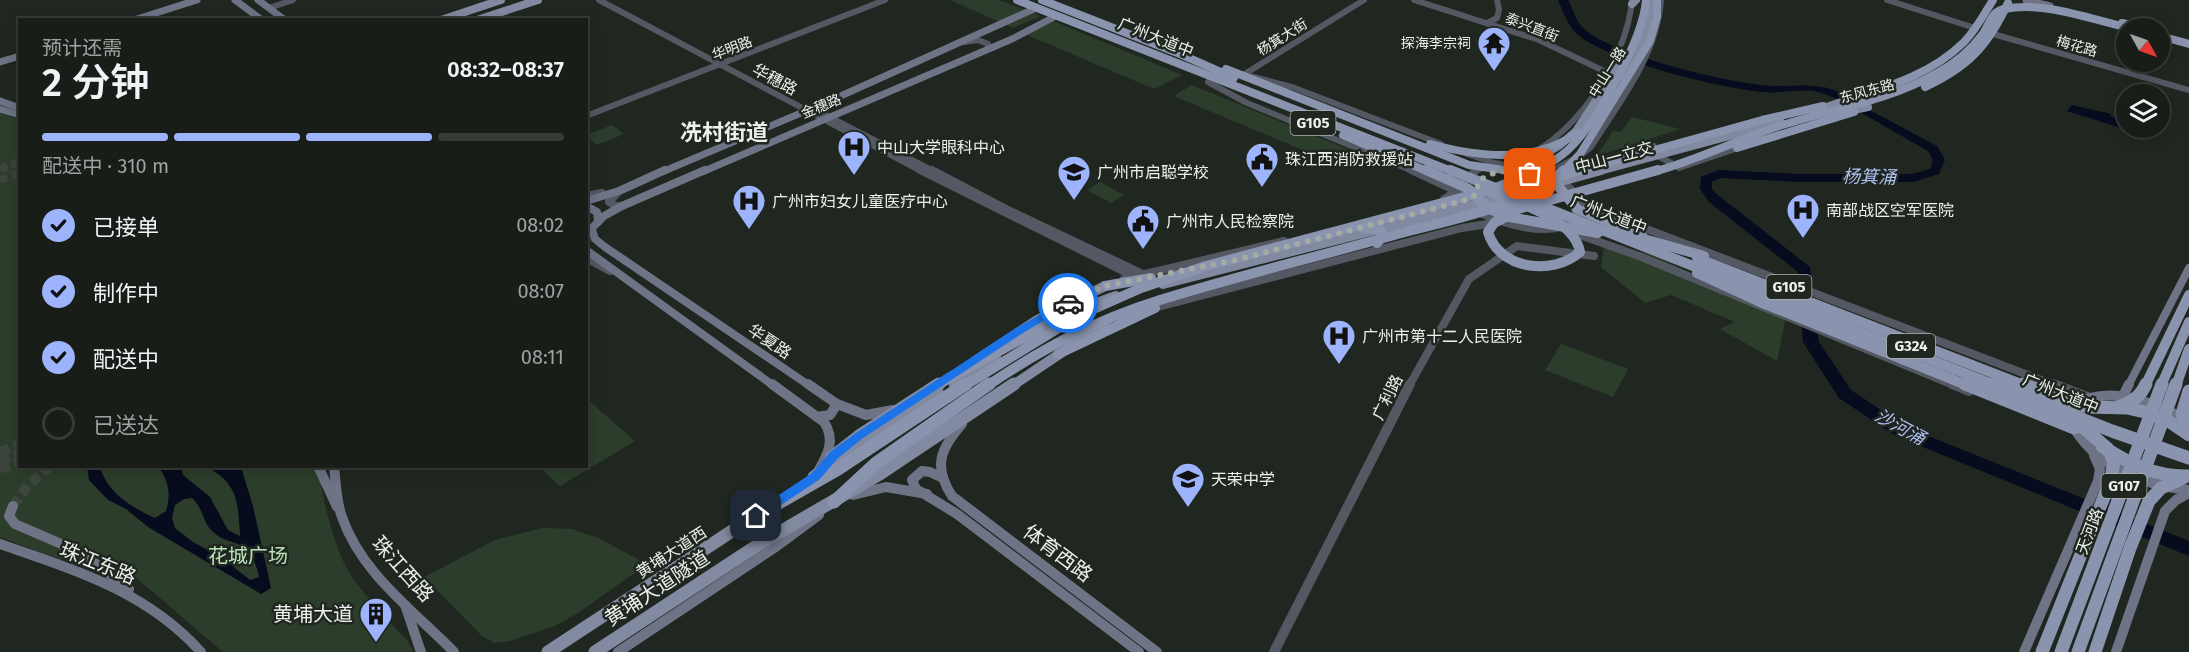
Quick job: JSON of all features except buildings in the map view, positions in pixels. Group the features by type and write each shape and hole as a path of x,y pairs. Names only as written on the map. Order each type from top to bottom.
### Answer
{"highway":[{"name":"广州大道中","path":"1017,0 1159,57 1316,114 1637,240 2112,431 2189,458"},
{"name":"广州大道中","path":"1042,0 1180,54 1358,133 2189,453"},
{"path":"1180,54 1287,88 1436,146 1487,154 1518,154 1546,149 1571,139 1586,121 1636,42 1642,27 1646,0"},
{"name":"东风东路","path":"1841,102 1896,84 1927,69 1957,49 1993,0"},
{"name":"东风东路","path":"1863,108 1916,91 1948,76 1978,55 1993,34 2010,0"},
{"path":"2020,0 2116,24"},
{"path":"2033,0 2116,21"},
{"path":"2042,0 2116,19"},
{"path":"834,502 869,469 902,443 1027,352 1102,320 1150,303 1484,211 1545,185 1561,174 1580,154 1641,57 1656,25 1657,1"},
{"path":"1204,289 1285,272 1681,164 1774,128 1908,88 1938,73 1967,53 1983,34 1995,12 2001,9 2024,6 2044,8 2116,24"},
{"path":"2170,37 2189,42"},
{"name":"G105","path":"1159,57 1208,82 1440,176"},
{"path":"1243,75 1462,163 1549,178 1659,150 1743,125 1841,102"},
{"path":"1544,221 1564,212 1568,205 1567,198 1570,192 1578,189 1671,163 1744,146 1863,108"},
{"path":"756,516 815,483 1097,307 1161,280 1512,183 1542,169 1564,153 1579,138 1586,121"},
{"path":"1358,133 1518,204 1528,209 1548,218 1566,227 1578,239 1581,249 1569,263 1550,267 1526,264 1505,256 1490,242 1488,232 1494,223 1498,220 1510,215 1521,211 1531,207 1541,203"},
{"path":"1440,176 1456,172 1462,167 1462,163"},
{"path":"1477,194 1477,184 1483,178 1500,172 1516,172"},
{"path":"1534,175 1555,184 1573,206 1637,240 1803,313 2075,423 2124,460 2150,471 2170,476 2189,476"},
{"path":"1440,176 1477,194 1488,208 1505,221"},
{"path":"1105,286 1210,266 1424,212 1463,201 1477,194"},
{"path":"1058,354 1154,308 1212,288 1476,218 1505,221 1566,220 1617,238"},
{"path":"1524,221 1637,240 1801,293 1996,374 2080,405 2127,408 2151,414 2189,433"},
{"path":"1363,228 1374,228 1382,232 1383,236 1377,244"},
{"name":"G105","path":"1637,240 1738,268 2061,394 2109,408"},
{"name":"G105","path":"1637,240 1743,295 2058,421 2108,449"},
{"path":"2042,652 2092,531 2112,472 2114,462 2108,449 2096,438 2090,424 2095,413 2127,404 2139,397 2189,295"},
{"name":"天河路","path":"2061,652 2171,359 2189,322"},
{"path":"946,380 1040,329"},
{"name":"天河路","path":"2078,652 2189,349"},
{"path":"2162,350 2189,363"},
{"path":"2189,391 2182,414 2189,433"},
{"path":"2095,652 2142,514 2157,491 2189,476"},
{"path":"2078,565 2105,573 2117,583"}],"main road":[{"path":"140,18 197,0"},
{"path":"235,0 259,18"},
{"path":"258,0 282,18"},
{"path":"447,18 501,0"},
{"name":"中山一路","path":"1563,146 1584,131 1602,99 1639,22 1641,0"},
{"path":"2026,0 2116,24"},
{"path":"2033,0 2116,22"},
{"path":"483,18 535,1"},
{"name":"中山一路","path":"1626,53 1648,26 1657,1"},
{"name":"金穗路","path":"588,200 619,191 964,42 1036,8"},
{"name":"金穗路","path":"592,229 622,206 988,49 1056,16"},
{"path":"0,62 18,57"},
{"path":"1586,121 1584,105 1602,99 1616,105"},
{"name":"中山一路","path":"1563,146 1602,99"},
{"path":"0,101 18,107"},
{"name":"东风东路","path":"1692,150 1841,102"},
{"name":"东风东路","path":"1692,150 1863,108"},
{"path":"0,110 18,114"},
{"path":"1516,172 1563,146"},
{"path":"1534,175 1540,166 1563,146"},
{"name":"中山一立交","path":"1296,254 1692,150"},
{"name":"华夏路","path":"588,207 597,212 592,229 595,239 837,404 866,415 888,411 901,407 946,380"},
{"path":"589,254 607,248"},
{"name":"华夏路","path":"589,254 827,426 831,439 827,455 816,476"},
{"path":"618,652 777,546 834,502 1109,321 1152,299 1296,254"},
{"name":"黄埔大道西","path":"548,652 1040,329 1074,311 1108,298 1296,254"},
{"path":"2123,396 2189,268"},
{"path":"816,476 843,447 1039,319 1105,286"},
{"path":"2024,652 2093,494 2100,470 2098,460 2077,435 2070,420 2070,412 2079,400 2087,397 2123,396 2163,408 2189,421"},
{"path":"817,417 830,416 836,410 837,404"},
{"path":"943,478 940,457 942,449 977,409"},
{"path":"2089,448 2132,475 2166,487 2189,491"},
{"path":"319,468 342,518"},
{"name":"珠江西路","path":"334,468 342,518 363,558 454,652"},
{"path":"927,494 914,486 914,476 930,471 943,478"},
{"name":"体育西路","path":"943,478 948,491 959,502 1157,652"},
{"path":"834,502 875,488 894,487 927,494"},
{"path":"2116,652 2161,521 2171,504 2189,491"},
{"name":"体育西路","path":"927,494 957,514 1139,652"},
{"name":"黄埔大道隧道","path":"595,652 761,543 834,502"},
{"path":"13,506 9,516 15,524 80,552 155,610"},
{"name":"珠江东路","path":"0,544 121,589 155,610 191,639 201,652"},
{"path":"403,600 421,652"}],"street":[{"path":"269,8 293,0"},
{"name":"华穗路","path":"599,0 809,109 993,209 1133,276"},
{"name":"华穗路","path":"610,0 723,64"},
{"name":"华明路","path":"588,115 885,0"},
{"name":"杨箕大街","path":"1243,75 1364,0"},
{"name":"泰兴直街","path":"1414,0 1544,42 1587,65 1606,72"},
{"path":"1487,23 1497,18 1499,10 1497,0"},
{"path":"1887,0 1974,28"},
{"path":"1105,286 1133,276 1450,197 1460,190 1468,174 1525,157 1545,146 1566,128 1606,72 1626,53 1633,1"},
{"path":"1547,173 1584,154 1591,147 1645,59 1657,35 1657,1"},
{"name":"梅花路","path":"1993,34 2189,90"},
{"path":"964,42 982,41 988,44 988,49"},
{"path":"1243,75 1292,87 1499,165 1528,167 1547,173 1568,184 1579,200 1594,208 1801,293"},
{"path":"1208,82 1248,103 1460,190 1475,210 1526,229 1554,227 1609,244 2077,435"},
{"name":"华穗路","path":"826,119 1008,210 1143,274"},
{"path":"1547,173 1743,125"},
{"path":"1579,200 1594,192 1744,146"},
{"path":"1591,147 1601,153 1618,155"},
{"path":"1659,150 1660,157 1671,163"},
{"path":"588,195 642,181"},
{"path":"619,191 609,202 615,206 622,206"},
{"path":"1554,227 1574,217 1579,210 1579,200"},
{"path":"1154,308 1454,230 1505,221"},
{"name":"广利路","path":"1274,652 1392,417 1469,279 1517,246 1594,256"},
{"path":"1814,298 2087,397"}],"green space":[{"path":"950,0 999,0 1041,16 1013,28"},
{"path":"1051,20 1182,75 1154,89 1025,34"},
{"path":"1192,85 1352,151 1336,164 1174,96"},
{"name":"花城广场","path":"0,113 18,119 18,468 319,468 330,523 346,566 365,594 409,643 413,652 223,652 139,580 53,557 0,537"},
{"path":"1632,117 1680,129 1597,156 1613,131 1621,132"},
{"path":"612,125 624,134 597,145 588,138 588,135"},
{"path":"1100,182 1124,195 1111,203 1087,190"},
{"path":"1604,246 1650,254 1786,317 1777,361 1720,329 1735,322 1671,295 1645,303 1601,267"},
{"path":"1561,344 1628,369 1613,397 1545,370"},
{"path":"588,400 635,441 560,486 540,468 588,468"},
{"path":"543,528 572,529 598,538 647,564 578,613 555,626 510,641 494,643 482,636 424,577 495,540"}],"water":[{"path":"2072,105 2111,114 2110,116 2116,118 2116,126 2067,111"},
{"path":"87,468 100,468 114,491 138,509 155,518 166,511 168,499 167,482 159,468 181,468 183,475 210,497 228,530 240,536 234,495 225,479 208,468 241,468 253,506 271,588 261,594 148,527 126,509 108,500 89,480","holes":["192,498 211,530 226,540 240,544 250,553 259,577 250,580 221,557 193,542 175,528 172,518 175,505 184,499"]}],"waterway":[{"name":"杨箕涌","path":"1563,0 1581,32 1616,51 1641,60 1746,87 1822,89 1844,98"},
{"name":"沙河涌","path":"1850,102 1933,149 1939,160 1935,171 1913,178 1800,178 1719,174 1706,180 1706,189 1714,199 1805,270 1811,342 1845,394 1900,431 2189,549"}],"tunnel":[{"path":"0,169 18,163"},
{"path":"0,180 18,174"},
{"path":"0,452 18,445"},
{"path":"0,461 18,454"},
{"path":"0,469 18,462"},
{"path":"13,506 28,485 49,468"}],"way so far":[{"path":"1068,303 1105,286 1236,260 1463,201 1477,194 1478,182 1491,174 1510,171 1530,174"}],"place":[{"name":"探海李宗祠","path":"1494,72"},
{"name":"中山大学眼科中心","path":"854,176"},
{"name":"珠江西消防救援站","path":"1262,188"},
{"name":"广州市启聪学校","path":"1074,201"},
{"name":"广州市妇女儿童医疗中心","path":"749,230"},
{"name":"南部战区空军医院","path":"1803,239"},
{"name":"广州市人民检察院","path":"1143,250"},
{"name":"广州市第十二人民医院","path":"1339,365"},
{"name":"天荣中学","path":"1188,508"},
{"name":"黄埔大道","path":"376,643"}],"district":[{"name":"冼村街道","path":"724,132"}],"route":[{"path":"756,516 816,476 834,455 859,436 993,348 1068,303"}]}
